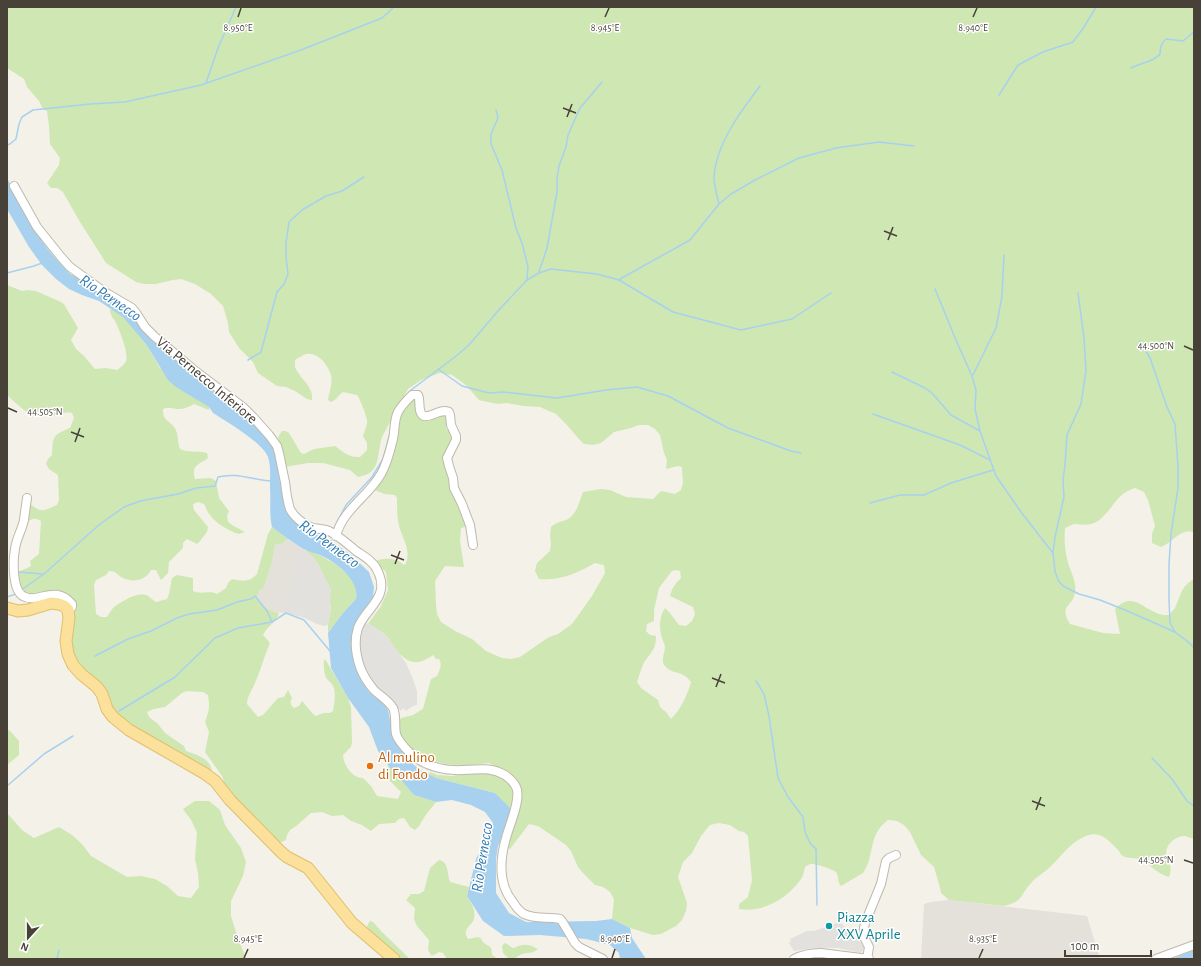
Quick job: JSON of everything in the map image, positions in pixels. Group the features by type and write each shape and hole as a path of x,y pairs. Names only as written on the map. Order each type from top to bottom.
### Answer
{"main road":[{"path":"7,608 18,611 28,610 51,603 64,606 68,610 69,618 66,641 68,654 73,665 80,674 97,687 102,694 107,709 113,717 129,730 204,773 215,781 230,800 281,852 287,857 308,868 352,924 394,959"}],"street":[{"name":"Via Pernecco Inferiore","path":"14,186 37,227 70,267 132,308 145,327 154,336 194,370 244,408 269,435 280,453 288,499 293,513 304,524 333,534 373,563 380,576 380,592 375,604 361,621 358,628 356,642 357,656 362,674 374,690 389,702 394,710 396,720 396,736 410,753 420,761 429,765 447,769 489,769 502,774 514,782 518,793 512,822 506,838 502,873 502,880 506,892 519,910 526,914 533,917 557,918 562,921 574,943 603,959"},
{"path":"333,534 340,526 349,510 376,482 385,466 393,440 397,412 412,396 418,395 420,414 423,416 442,411 449,412 451,425 456,436 456,440 447,461 453,478 454,488 470,525 473,545"},
{"path":"27,498 24,520 15,549 14,570 17,590 22,596 29,598 52,594 60,596 72,604 72,607 68,610"},
{"path":"794,959 813,953 821,953 868,959 869,947 865,939 865,923 881,884 886,861 896,855"},
{"path":"1156,959 1194,945"}],"shaded area":[{"path":"286,540 304,549 328,624 325,626 286,612 283,613 267,610 257,599 258,592 259,590 261,591 272,562 275,545 282,544"},
{"path":"296,544 314,558 331,589 331,610 328,624 325,626 285,612 285,606 299,559"},
{"path":"364,622 375,627 388,638 406,663 417,691 417,705 406,711 403,708 401,711 371,682 359,655"},
{"path":"949,900 1087,916 1100,959 921,959 924,904"},
{"name":"Piazza XXV Aprile","path":"840,922 861,943 864,948 861,953 838,948 814,948 794,951 789,943 791,941 790,939 807,931 814,931"}],"green space":[{"path":"7,7 1194,7 1194,532 1185,532 1161,547 1152,543 1152,534 1155,526 1148,500 1144,492 1135,488 1123,494 1108,512 1095,523 1089,525 1074,524 1065,528 1066,555 1075,589 1074,598 1067,607 1065,613 1070,624 1103,633 1120,634 1115,609 1121,604 1127,601 1137,602 1159,614 1169,615 1175,608 1186,585 1194,579 1194,839 1185,836 1178,837 1168,846 1166,855 1170,866 1169,877 1161,874 1141,860 1121,855 1112,844 1100,835 1096,834 1086,836 1070,846 1049,868 1027,887 1020,898 1015,902 1004,906 949,900 941,893 934,867 921,855 910,832 904,825 897,821 888,820 883,824 875,836 869,860 863,873 847,883 841,886 836,872 824,866 810,864 805,867 802,877 796,886 782,898 774,903 757,909 739,909 739,904 748,897 752,880 748,836 744,832 739,831 730,825 719,823 710,825 701,836 692,853 683,862 678,877 687,903 686,911 682,920 676,926 661,934 653,935 630,928 612,919 614,899 610,892 603,887 595,885 578,867 571,851 566,845 538,826 529,824 510,849 507,847 520,791 519,784 506,771 489,763 464,766 445,764 422,758 406,743 399,733 398,724 401,718 413,715 423,709 431,679 437,676 441,663 439,659 436,659 433,655 419,662 407,659 402,656 384,634 368,624 381,606 388,590 386,572 375,562 382,559 391,559 397,560 405,565 408,555 398,523 397,498 395,495 385,494 372,489 379,480 398,414 416,396 419,412 444,413 448,418 446,429 454,434 446,456 469,526 461,528 460,541 464,567 445,566 435,581 437,614 441,622 472,639 486,651 502,658 511,659 520,657 549,637 558,634 572,624 592,596 605,573 604,565 595,563 575,573 554,579 539,579 535,571 537,563 550,551 551,527 573,515 583,492 601,489 610,490 626,497 653,499 661,491 675,494 681,490 683,483 682,467 678,466 666,469 667,460 660,435 655,429 648,425 639,425 614,432 601,443 593,445 584,444 556,414 540,407 507,403 498,404 479,400 466,385 452,375 440,373 421,380 408,389 382,437 377,463 371,472 358,477 350,470 323,463 308,463 285,467 278,437 282,431 289,433 301,453 304,454 314,449 335,446 350,456 360,457 367,450 367,443 363,436 367,420 357,395 343,392 333,401 331,402 328,400 332,381 330,371 322,360 315,355 310,354 305,354 295,360 295,367 309,386 312,400 307,399 286,387 277,386 258,373 253,362 239,348 229,332 223,306 211,294 195,284 181,279 156,284 136,282 106,263 63,192 57,188 51,188 47,183 59,165 60,158 50,144 47,111 43,109 39,101 27,87 24,79 7,68","holes":["672,571 680,571 681,578 674,586 670,596 693,607 695,614 692,621 686,626 679,625 665,608 660,623 661,634 665,647 663,663 667,668 682,674 691,682 683,702 671,719 660,707 658,700 641,688 637,682 644,663 653,650 655,644 656,636 650,635 646,631 647,624 654,621 654,610 659,588"]},
{"path":"7,285 22,291 36,291 64,304 78,328 71,340 76,349 95,369 106,368 117,370 126,361 127,357 123,341 117,325 111,315 110,309 124,317 146,344 160,368 209,407 209,410 194,404 182,409 165,408 163,409 163,413 165,418 176,429 180,449 207,453 208,458 198,464 195,468 195,479 211,478 216,481 219,498 229,511 227,516 228,522 245,532 239,534 228,529 212,518 204,504 198,502 193,504 194,510 208,527 207,532 200,541 197,544 187,539 183,543 183,548 169,562 168,573 161,580 156,570 151,570 146,576 139,580 127,580 115,572 109,571 106,575 96,580 94,585 96,614 101,617 107,617 114,607 129,598 142,594 150,597 156,602 167,599 172,578 177,575 193,578 193,591 199,593 211,592 217,594 226,588 232,579 242,581 251,579 257,574 268,534 272,527 290,541 286,540 282,544 275,545 272,562 263,589 259,591 257,595 263,606 279,613 263,635 270,643 247,704 258,717 263,715 278,698 284,697 288,690 292,698 291,704 294,708 299,706 302,701 316,716 323,713 330,713 333,711 335,691 325,676 325,659 348,698 351,707 352,742 351,747 343,755 349,771 355,776 363,778 371,786 377,796 398,799 401,792 387,778 388,765 414,795 436,802 415,830 410,827 404,818 399,819 395,823 379,824 371,831 362,825 351,821 343,815 332,816 322,812 311,813 290,830 286,840 281,842 276,840 226,789 222,776 205,752 209,732 205,722 209,709 208,695 203,692 187,691 182,693 165,707 147,712 149,717 158,724 165,733 184,746 186,751 206,760 212,771 131,726 118,715 113,709 104,689 89,676 76,661 72,652 70,638 75,607 22,593 16,573 31,566 30,561 39,554 41,521 34,519 28,522 26,519 28,502 39,510 48,509 57,505 59,500 58,475 49,469 46,464 52,455 53,440 57,435 70,428 74,418 70,412 48,416 34,415 24,410 7,395"},
{"path":"304,549 321,556 339,567 353,582 356,590 356,599 328,633 331,610 330,589 318,564"},
{"path":"7,729 19,741 19,755 7,765"},
{"path":"431,772 437,775 452,776 481,772 498,775 511,783 514,792 510,821 495,793 436,778 427,774"},
{"path":"195,801 209,801 220,810 225,825 241,848 246,862 243,876 231,901 231,916 246,959 7,959 7,813 22,830 34,838 59,827 72,835 82,844 91,856 127,877 141,876 155,879 167,886 178,896 191,898 199,887 195,859 197,832 183,809"},
{"path":"439,860 446,865 450,882 469,887 467,896 473,907 474,915 473,921 466,932 468,939 478,937 481,938 483,942 491,948 492,955 498,959 447,959 443,953 439,952 432,956 428,950 429,940 417,926 414,919 415,908 406,900 411,894 419,894 424,891 430,868"},
{"path":"370,921 373,922 410,959 402,959 397,957 382,945 367,926"},
{"path":"505,943 514,948 520,945 526,945 538,949 534,952 522,954 509,959 503,953 502,946"}],"water":[{"name":"Rio Pernecco","path":"7,178 42,241 70,274 78,276 131,310 209,386 223,398 243,411 275,447 281,478 299,523 299,528 331,540 350,554 369,572 374,587 373,597 362,614 352,642 354,663 369,692 382,702 388,710 394,739 414,765 436,778 495,793 510,808 510,821 498,846 496,859 496,893 509,913 526,922 596,921 612,919 630,928 632,938 646,959 620,959 619,953 610,945 586,939 540,935 504,936 483,921 467,896 476,859 493,823 485,812 471,805 452,800 436,802 414,795 378,751 369,727 348,698 331,668 328,633 356,599 356,592 351,579 346,573 328,559 304,549 272,527 270,512 270,464 268,457 259,445 244,433 213,413 209,407 176,387 168,380 146,344 123,317 99,301 69,289 42,265 29,247 7,209"},
{"path":"1194,950 1194,959 1172,959"}],"waterway":[{"path":"206,83 218,48 236,7"},
{"path":"7,145 16,139 22,117 33,110 125,102 201,85 301,50 382,18 394,7"},
{"path":"999,95 1018,65 1043,52 1073,42 1096,7"},
{"path":"1131,68 1151,61 1157,57 1160,54 1162,44 1166,39 1183,41 1194,32"},
{"path":"539,272 547,248 557,192 559,166 566,147 568,135 580,108 602,82"},
{"path":"719,204 714,177 719,152 731,128 760,86"},
{"path":"496,110 498,118 491,134 491,144 502,170 516,228 522,243 528,267 527,279"},
{"path":"620,279 690,240 719,204 731,194 799,158 836,148 879,142 914,146"},
{"path":"248,360 261,352 277,292 284,284 288,274 286,243 289,222 302,210 326,196 342,191 364,177"},
{"path":"973,375 996,328 1002,296 1004,255"},
{"path":"7,273 42,263"},
{"path":"408,394 411,390 469,345 527,280 539,273 551,269 597,274 619,280 673,312 741,330 792,319 831,293"},
{"path":"935,289 972,376 976,390 975,409 980,431 996,476 1021,512 1053,553"},
{"path":"1078,293 1084,338 1086,371 1081,404 1067,435 1063,480 1064,497 1053,553 1055,571 1058,580 1063,586 1079,594 1100,600 1125,610 1175,632 1194,648"},
{"path":"1140,341 1150,358 1167,407 1175,424 1178,488 1171,534 1169,564 1170,623 1175,632"},
{"path":"438,369 462,386 489,393 503,392 557,398 606,390 637,387 668,396 728,428 791,451 801,453"},
{"path":"892,372 925,388 932,393 951,415 980,431"},
{"path":"873,414 960,445 990,460"},
{"name":"Rio Pernecco","path":"333,530 346,505 372,477 383,459 390,433"},
{"path":"870,503 900,495 924,495 951,483 993,470"},
{"path":"21,590 44,574 100,524 124,507 140,501 178,494 196,488 215,486 218,477 231,475 271,481"},
{"path":"17,572 43,574"},
{"path":"7,597 16,594"},
{"path":"95,656 128,639 151,631 177,618 189,614 217,610 237,602 251,599 255,596 267,611 272,622"},
{"path":"119,711 175,677 215,638 238,628 272,622 286,613 304,620 330,651"},
{"path":"756,681 764,694 769,716 778,778 788,797 803,817 805,832 810,843 816,849 817,905"},
{"path":"7,786 44,754 73,736"},
{"path":"1152,758 1172,779 1187,801 1194,806"},
{"path":"57,959 59,950"}],"place":[{"name":"Al mulino di Fondo","path":"370,766"},
{"name":"Piazza XXV Aprile","path":"829,926"}]}
